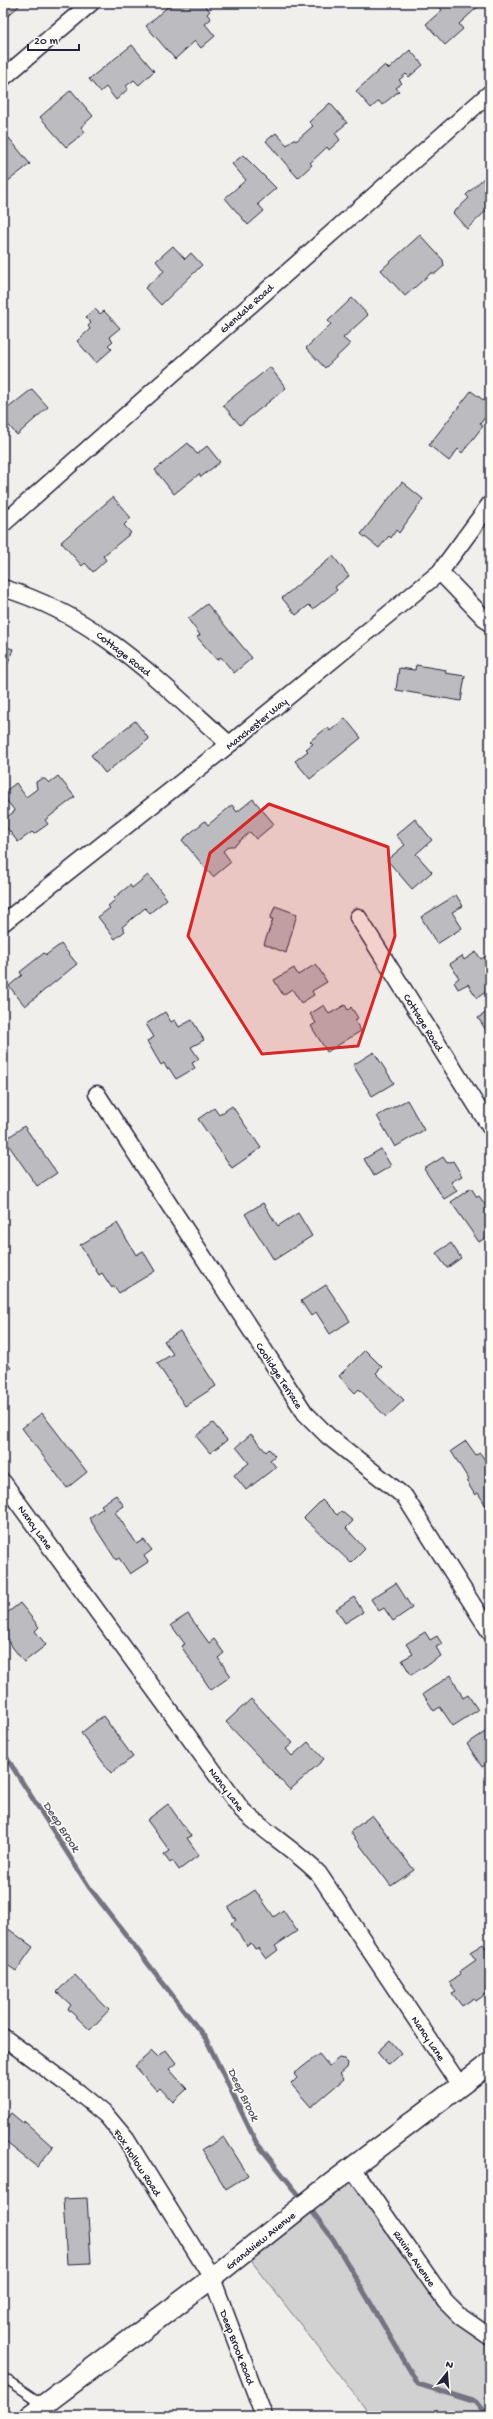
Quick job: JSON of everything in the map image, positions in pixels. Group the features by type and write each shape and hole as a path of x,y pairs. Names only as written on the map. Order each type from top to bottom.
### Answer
{"street":[{"path":"3,78 91,3"},
{"name":"Glendale Road","path":"3,524 490,93"},
{"name":"Manchester Way","path":"3,923 229,744 440,572 490,504"},
{"path":"440,572 490,624"},
{"name":"Cottage Road","path":"3,588 81,621 109,639 133,658 229,744"},
{"name":"Cottage Road","path":"358,917 490,1126"},
{"name":"Coolidge Terrace","path":"97,1094 305,1413 328,1436 405,1497 490,1632"},
{"name":"Nancy Lane","path":"3,1482 242,1810 261,1828 299,1855 319,1874 460,2084"},
{"name":"Fox Hollow Road","path":"3,2037 106,2115 126,2139 212,2278"},
{"name":"Grandview Avenue","path":"36,2410 212,2278 315,2196 460,2084 490,2063"},
{"name":"Ravine Avenue","path":"352,2168 445,2302 461,2317 490,2338"},
{"name":"Deep Brook Road","path":"212,2278 264,2416"}],"lane":[{"path":"3,2377 36,2410"}],"highlighted area":[{"path":"269,804 388,847 395,936 358,1046 262,1054 188,936 210,853"}],"shaded area":[{"path":"351,2174 490,2343 490,2416 371,2416 246,2254"}],"building":[{"path":"3,3 17,3 19,6 3,20"},
{"path":"172,3 209,3 205,6 210,11 207,14 211,19 205,24 215,36 201,48 195,41 175,59 146,26"},
{"path":"435,3 482,3 459,24 463,29 445,45 426,24 442,10"},
{"path":"132,45 154,71 139,85 134,80 126,86 128,89 116,100 106,87 100,92 89,79"},
{"path":"410,50 423,65 409,77 406,74 399,80 402,83 396,88 399,91 382,105 379,101 371,108 356,91 385,65 389,69"},
{"path":"71,90 93,116 81,127 85,132 66,147 40,117"},
{"path":"330,103 347,123 335,133 340,140 329,150 327,147 310,163 312,165 298,178 266,141 276,133 287,145 294,139 296,141 313,126 309,122"},
{"path":"9,138 30,164 3,185 3,143"},
{"path":"243,155 276,188 258,204 264,211 248,225 225,198 246,180 232,164"},
{"path":"490,172 490,207 467,229 453,213 469,198 466,195"},
{"path":"420,235 443,260 444,266 436,273 431,273 405,296 381,270"},
{"path":"173,246 185,259 191,253 202,265 161,305 145,288 164,271 156,261"},
{"path":"352,298 368,315 343,338 350,344 325,368 306,348 331,324 328,321"},
{"path":"95,309 100,314 104,311 120,328 109,337 113,341 108,345 112,349 96,363 77,341 90,329 88,326 91,323 86,317"},
{"path":"270,367 286,388 240,425 223,405"},
{"path":"32,389 48,407 17,435 3,419 3,412"},
{"path":"471,391 490,405 490,411 480,424 483,426 462,453 458,449 449,461 429,445"},
{"path":"188,443 197,454 207,446 220,462 201,477 199,474 174,494 155,470"},
{"path":"402,482 423,499 399,533 396,530 391,538 389,536 379,548 361,534"},
{"path":"113,497 131,518 124,525 131,533 103,556 106,560 93,572 85,563 82,566 61,542"},
{"path":"333,556 349,576 335,587 337,590 313,609 309,605 296,615 282,598"},
{"path":"207,604 252,658 234,673 221,657 217,660 197,637 200,635 188,619"},
{"path":"3,646 13,649 4,675 3,675"},
{"path":"416,665 446,670 445,673 465,676 461,701 396,690 399,668 415,670"},
{"path":"345,718 361,738 310,779 295,761 308,751 306,749 313,744 310,741 328,727 330,731"},
{"path":"135,721 149,739 105,773 91,755"},
{"path":"58,776 75,797 45,820 48,824 34,834 32,832 18,842 3,823 3,820 15,811 3,796 3,793 16,783 26,797 37,789 36,782 41,779 45,779 49,783"},
{"path":"253,799 274,824 256,839 250,832 234,846 229,846 223,851 231,862 213,877 182,840 205,821 208,825 232,805 237,812"},
{"path":"415,819 432,840 416,854 432,872 412,889 387,860 405,845 396,835"},
{"path":"148,875 167,899 150,913 145,908 122,927 125,931 115,939 98,917 110,908 108,906 115,900 114,898 130,885 132,888"},
{"path":"456,895 463,906 452,912 462,928 437,944 421,917"},
{"path":"275,906 297,914 286,953 264,944 273,919 270,919"},
{"path":"61,944 77,964 25,1006 9,986 22,975 20,972 44,953 46,955"},
{"path":"476,952 481,959 486,956 490,961 490,989 477,998 468,984 458,989 454,982 459,978 450,964 462,956 464,960"},
{"path":"316,964 327,982 312,991 314,995 301,1003 292,989 283,995 274,980 294,968 298,975"},
{"path":"324,1005 329,1014 345,1005 348,1010 351,1007 358,1018 355,1021 361,1031 327,1052 311,1026 316,1023 310,1014"},
{"path":"490,1010 490,1036 478,1018"},
{"path":"165,1012 171,1022 175,1020 179,1027 192,1020 204,1040 191,1047 199,1059 192,1063 195,1068 176,1079 164,1063 161,1065 147,1041 154,1037 146,1024"},
{"path":"374,1052 394,1083 372,1096 353,1065"},
{"path":"407,1100 424,1130 395,1147 377,1116"},
{"path":"232,1106 261,1148 232,1168 198,1119 214,1108 219,1115"},
{"path":"24,1126 57,1173 37,1186 5,1140"},
{"path":"381,1149 391,1166 374,1176 364,1159"},
{"path":"443,1157 447,1163 453,1161 462,1176 451,1182 457,1191 444,1199 424,1169"},
{"path":"471,1188 477,1197 479,1196 487,1207 490,1208 490,1235 479,1242 451,1202"},
{"path":"263,1203 278,1226 298,1213 312,1236 274,1260 245,1214"},
{"path":"117,1223 136,1255 143,1251 155,1271 119,1293 114,1286 112,1288 102,1273 99,1275 80,1245"},
{"path":"451,1243 461,1258 447,1268 436,1253"},
{"path":"326,1285 350,1321 330,1334 316,1312 311,1316 301,1301"},
{"path":"180,1331 216,1386 185,1406 157,1363 173,1354 164,1341"},
{"path":"365,1350 382,1367 376,1373 404,1400 386,1417 359,1389 355,1393 339,1376"},
{"path":"3,1358 11,1368 3,1374"},
{"path":"42,1413 87,1472 67,1488 22,1428"},
{"path":"213,1423 227,1440 210,1453 196,1436"},
{"path":"251,1434 266,1452 269,1449 275,1456 270,1460 276,1467 246,1490 234,1475 249,1463 236,1447"},
{"path":"466,1441 476,1455 480,1453 490,1467 490,1512 478,1493 475,1495 467,1482 469,1480 451,1451"},
{"path":"116,1495 124,1506 115,1512 137,1544 144,1540 152,1550 144,1556 148,1562 130,1574 119,1558 116,1560 89,1518 103,1508 101,1505"},
{"path":"322,1500 337,1515 341,1511 353,1521 346,1528 365,1549 351,1563 304,1518"},
{"path":"396,1583 412,1608 393,1621 384,1608 379,1611 371,1599"},
{"path":"354,1597 363,1612 345,1623 336,1609"},
{"path":"20,1603 39,1627 35,1631 46,1645 24,1662 3,1635 3,1623 5,1621 3,1616"},
{"path":"188,1614 209,1643 214,1639 224,1653 218,1658 231,1676 211,1690 181,1646 185,1644 171,1625"},
{"path":"425,1632 430,1640 437,1636 442,1644 436,1647 441,1656 411,1675 402,1660 413,1654 406,1644"},
{"path":"451,1675 463,1698 468,1695 478,1710 453,1726 440,1707 434,1711 423,1694"},
{"path":"251,1699 293,1743 286,1749 292,1756 308,1742 324,1759 290,1790 226,1722"},
{"path":"103,1716 133,1757 111,1773 81,1733"},
{"path":"488,1730 490,1733 490,1762 482,1767 467,1744"},
{"path":"168,1804 191,1836 187,1838 199,1855 179,1870 173,1861 170,1863 164,1855 170,1851 147,1820"},
{"path":"372,1815 414,1870 391,1886 350,1832"},
{"path":"255,1890 274,1917 283,1910 297,1931 275,1946 278,1950 266,1959 258,1948 255,1949 251,1943 247,1946 231,1923 236,1920 228,1908"},
{"path":"3,1925 33,1947 16,1971 6,1964 3,1965"},
{"path":"483,1944 490,1954 490,1991 476,2001 474,1998 462,2006 452,1993 456,1991 449,1982 460,1975 459,1972 476,1960 470,1952"},
{"path":"74,1974 109,2010 90,2030 68,2009 71,2005 57,1992"},
{"path":"390,2040 401,2053 388,2065 377,2052"},
{"path":"166,2050 176,2063 169,2069 187,2089 173,2102 160,2088 157,2091 135,2066 152,2051 158,2057"},
{"path":"319,2054 329,2066 339,2058 344,2059 348,2063 347,2068 340,2074 344,2079 311,2107 291,2084 297,2078 294,2074"},
{"path":"11,2113 23,2123 24,2121 53,2147 37,2167 3,2140 3,2123"},
{"path":"224,2137 248,2175 226,2189 202,2150"},
{"path":"87,2198 91,2263 67,2264 63,2199"}],"waterway":[{"name":"Deep Brook","path":"3,1752 89,1887 206,2039 256,2142 303,2200"},
{"name":"Deep Brook","path":"308,2206 333,2239 418,2384 476,2402 487,2416"}]}
